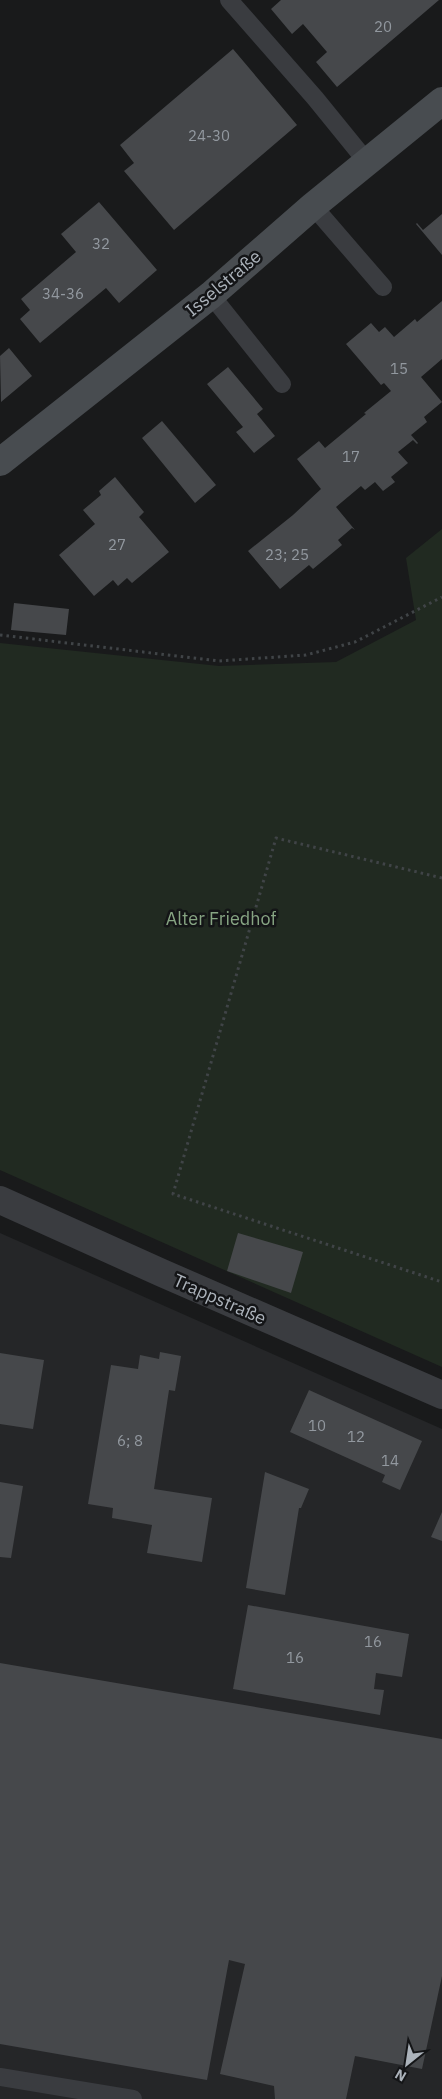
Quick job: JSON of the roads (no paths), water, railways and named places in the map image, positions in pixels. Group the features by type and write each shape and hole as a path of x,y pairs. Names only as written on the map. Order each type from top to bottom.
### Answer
{"main road":[{"name":"Isselstraße","path":"0,462 211,295 313,206 442,101"}],"street":[{"name":"Trappstraße","path":"0,1200 442,1395"}],"lane":[{"path":"229,0 315,98 367,162"},
{"path":"313,206 383,287"},
{"path":"211,295 282,384"},
{"path":"0,2077 133,2099"}],"park label":[{"name":"Alter Friedhof","path":"221,918"}]}
